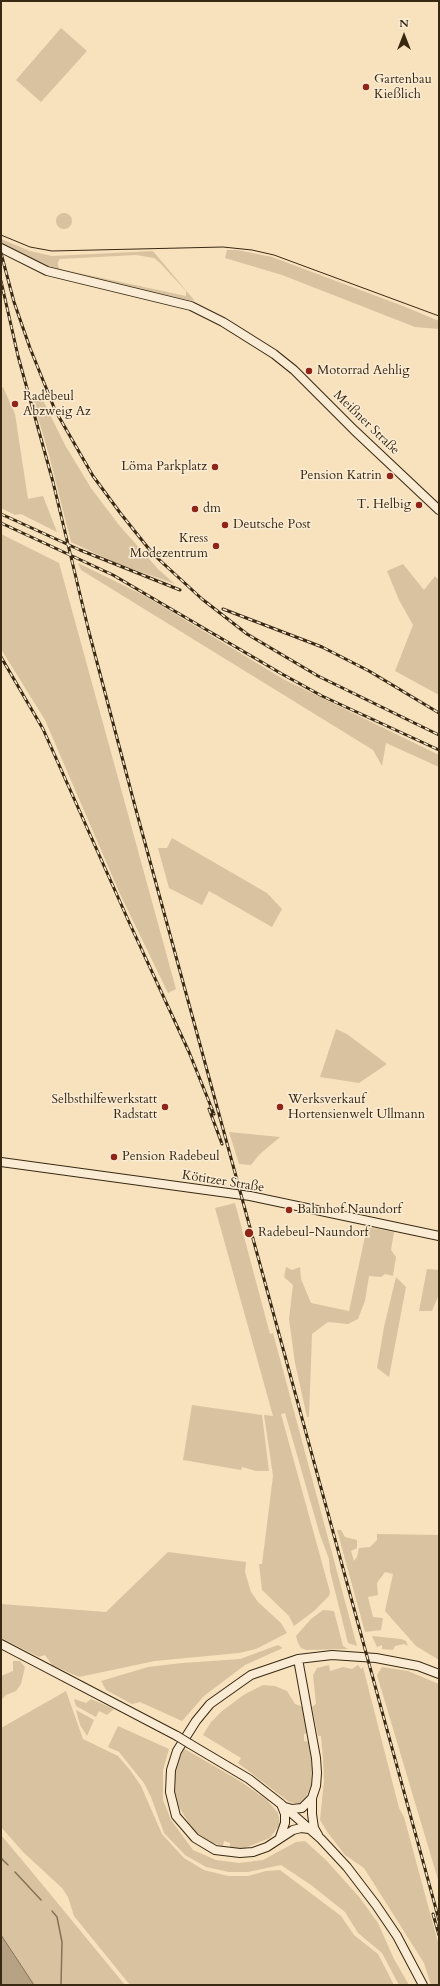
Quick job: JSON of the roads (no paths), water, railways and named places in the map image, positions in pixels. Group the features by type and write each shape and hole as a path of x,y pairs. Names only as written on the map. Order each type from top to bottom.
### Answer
{"main road":[{"name":"Meißner Straße","path":"1,248 47,271 184,304 209,314 274,354 306,381 354,430 439,510"},
{"name":"Kötitzer Straße","path":"1,1162 247,1196 439,1236"},
{"path":"1,1644 177,1736 249,1779 282,1805 321,1839 347,1867 397,1936 423,1985"},
{"path":"309,1829 301,1828 280,1838 267,1847 253,1852 240,1853 226,1853 204,1845 187,1830 176,1816 170,1798 170,1782 177,1751 196,1721 210,1704 226,1691 251,1675 298,1659 332,1655 376,1658 418,1666 439,1674"},
{"path":"298,1659 316,1758 316,1786 312,1798 312,1820 321,1839"},
{"path":"282,1805 292,1809 302,1808 312,1798"},
{"path":"280,1838 285,1823 285,1814 282,1805"}],"waterway":[{"path":"1,1858 8,1865"},
{"path":"15,1872 41,1900"},
{"path":"52,1911 57,1917 62,1942 61,1985"}],"tram line":[{"path":"1,235 30,247 52,251 223,247 252,250 274,255 439,316"}],"railway":[{"path":"1,253 14,302 30,348 55,410 93,476 153,554 202,599 247,634 318,676 439,735"},
{"path":"1,281 18,356 53,482 89,632 136,810 439,1920"},
{"path":"1,514 80,550 180,590"},
{"path":"1,523 113,575 322,696 439,750"},
{"path":"223,609 322,647 369,671 439,713"},
{"path":"1,657 43,729 189,1052 214,1114"},
{"path":"209,1109 222,1144"},
{"path":"433,1914 439,1935"}],"place":[{"name":"Gartenbau Kießlich","path":"366,87"},
{"name":"Motorrad Aehlig","path":"309,371"},
{"name":"Radebeul Abzweig Az","path":"15,404"},
{"name":"Löma Parkplatz","path":"215,467"},
{"name":"Pension Katrin","path":"390,476"},
{"name":"T. Helbig","path":"419,505"},
{"name":"dm","path":"195,509"},
{"name":"Deutsche Post","path":"225,525"},
{"name":"Kress Modezentrum","path":"216,546"},
{"name":"Selbsthilfewerkstatt Radstatt","path":"165,1107"},
{"name":"Werksverkauf Hortensienwelt Ullmann","path":"280,1107"},
{"name":"Pension Radebeul","path":"114,1157"},
{"name":"Bahnhof Naundorf","path":"289,1210"},
{"name":"Radebeul-Naundorf","path":"249,1233"}]}
